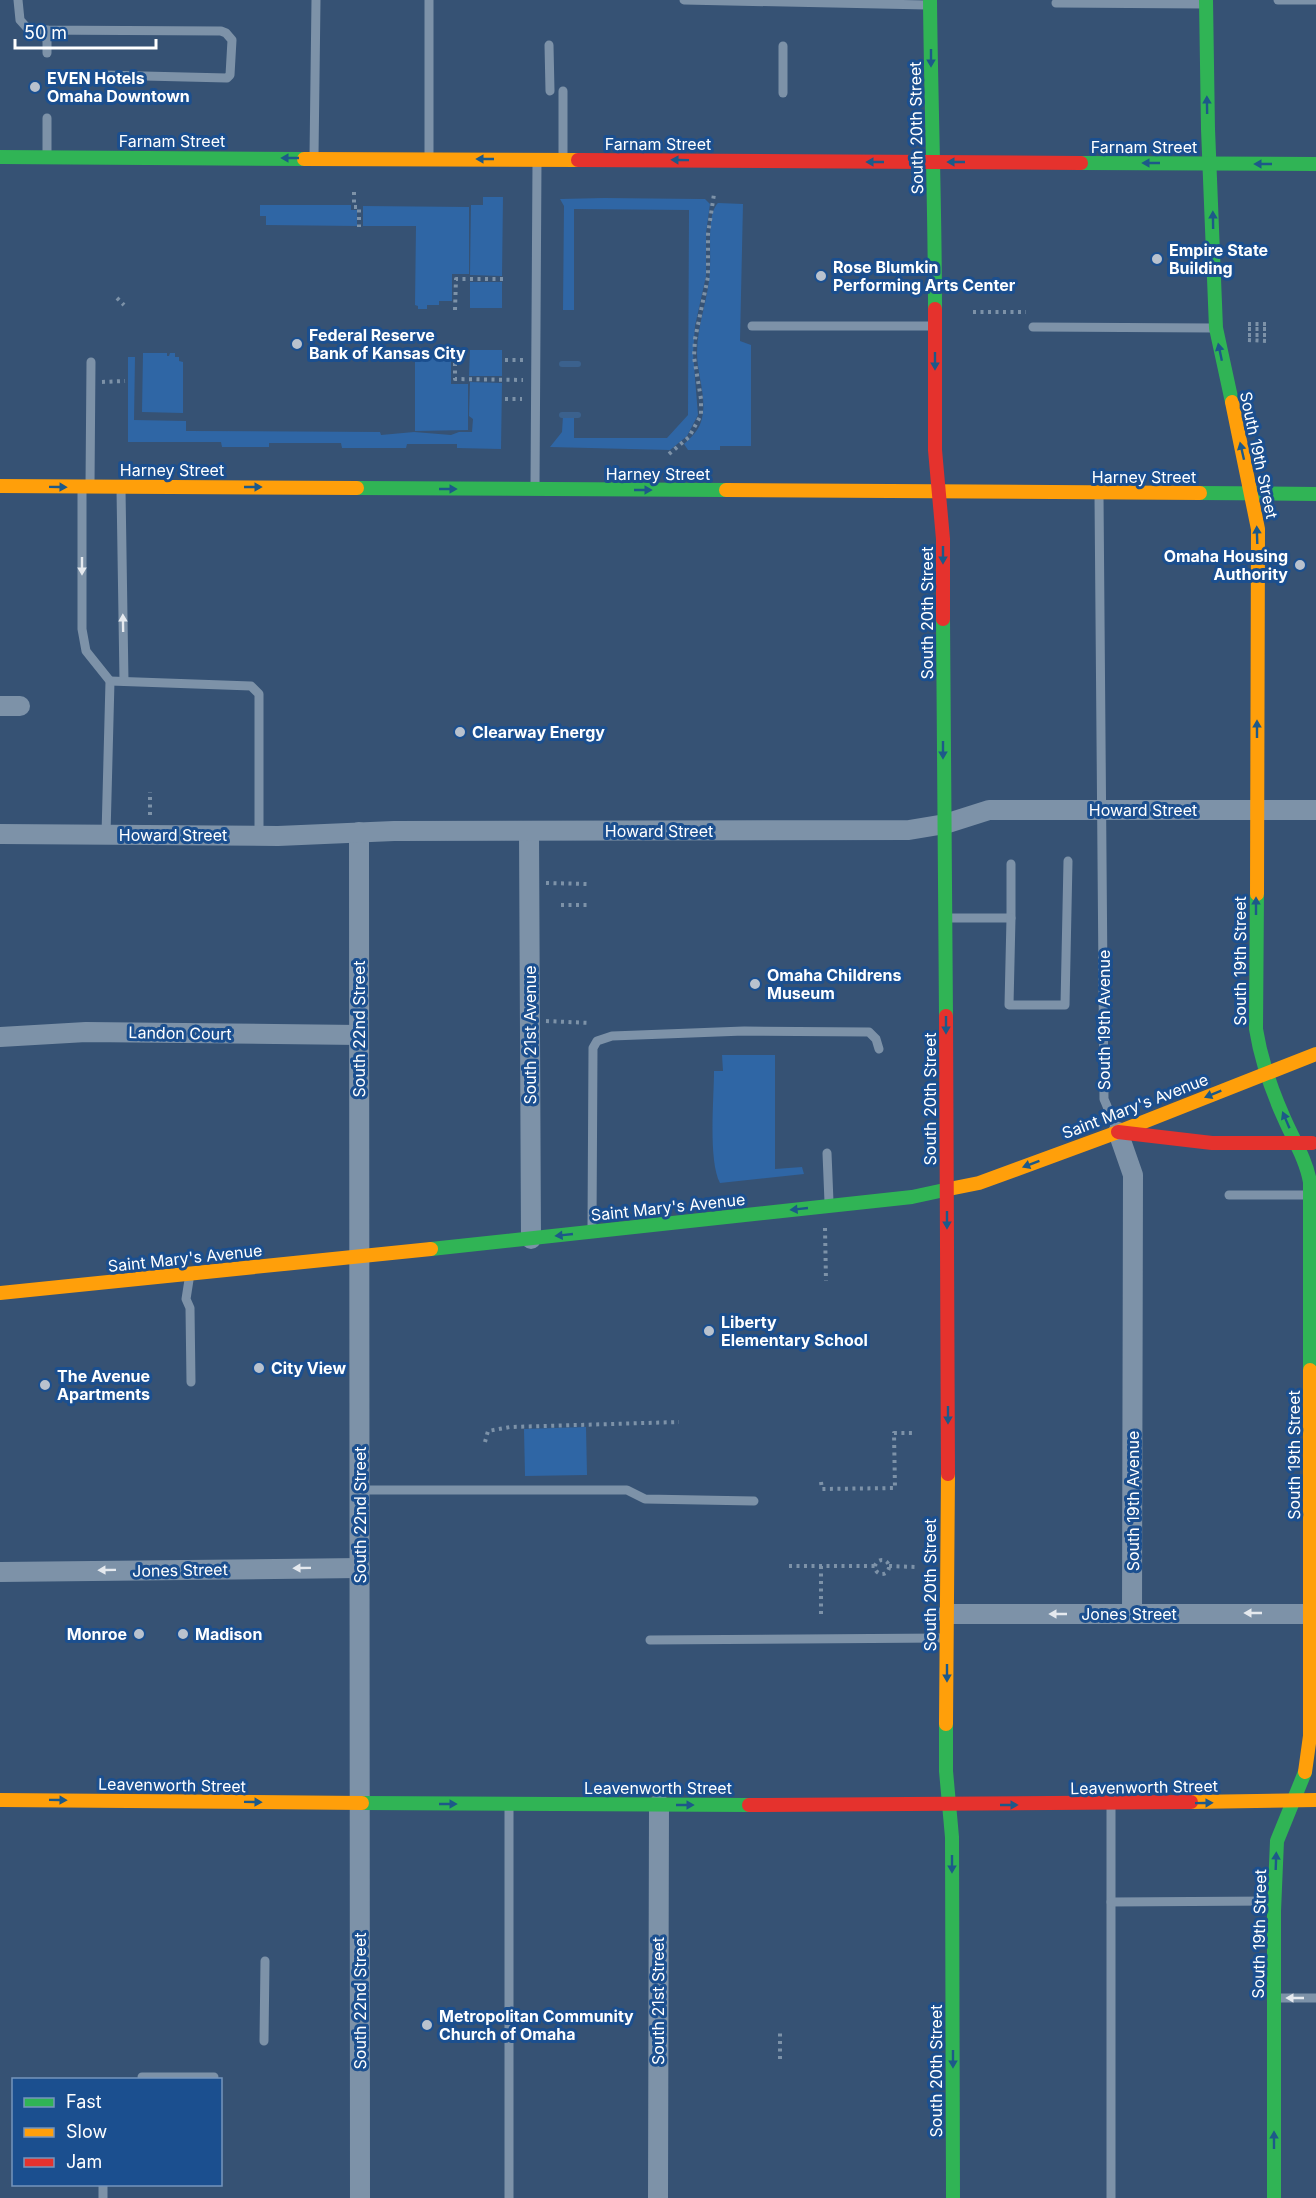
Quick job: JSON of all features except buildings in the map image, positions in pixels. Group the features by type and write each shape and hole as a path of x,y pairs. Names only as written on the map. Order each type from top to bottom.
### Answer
{"main road":[{"name":"South 20th Street","path":"930,2 935,450 943,539 947,1191 946,1771 951,1805 952,1837 953,2198"},
{"name":"South 19th Street","path":"1206,2 1216,328 1258,529 1256,1029 1258,1045 1267,1072 1308,1169 1310,1195 1314,1614 1310,1736 1306,1768 1277,1841 1274,2198"},
{"name":"Farnam Street","path":"0,157 1316,164"},
{"name":"Harney Street","path":"0,486 1316,494"},
{"name":"Saint Mary's Avenue","path":"0,1293 531,1239 947,1191 980,1183 1118,1132 1316,1054"},
{"path":"1118,1132 1212,1143 1316,1143"},
{"name":"Leavenworth Street","path":"0,1800 951,1805 1111,1805 1316,1800"}],"street":[{"path":"0,706 21,706"},
{"name":"Howard Street","path":"0,834 259,836 358,832 909,831 945,824 989,810 1316,810"},
{"name":"South 21st Avenue","path":"529,831 531,1239"},
{"name":"South 22nd Street","path":"358,832 360,2198"},
{"name":"Landon Court","path":"0,1037 86,1032 359,1035"},
{"name":"South 19th Avenue","path":"1118,1132 1133,1175 1132,1614"},
{"name":"Jones Street","path":"0,1572 360,1568"},
{"name":"Jones Street","path":"947,1614 1314,1614"},
{"name":"South 21st Street","path":"658,2198 659,1804"}],"lane":[{"path":"18,0 22,25 29,30 221,31 232,40 230,75 227,78 102,75"},
{"path":"314,158 316,0"},
{"path":"429,0 429,159"},
{"path":"684,0 930,2"},
{"path":"1278,0 1316,0"},
{"path":"1056,3 1206,2"},
{"path":"47,30 47,53"},
{"path":"549,45 550,91"},
{"path":"783,46 783,93"},
{"path":"563,91 563,159"},
{"path":"47,118 47,157"},
{"path":"535,489 537,159"},
{"path":"752,326 935,326"},
{"path":"1033,327 1216,328"},
{"path":"90,362 82,629 86,651 110,681 106,835"},
{"path":"121,487 124,681"},
{"name":"South 19th Avenue","path":"1099,493 1104,1099 1118,1132"},
{"path":"110,681 251,686 259,694 259,836"},
{"path":"1011,864 1009,1005 1065,1005 1068,861"},
{"path":"945,918 1011,918"},
{"path":"592,1232 593,1048 597,1041 612,1036 734,1032 869,1032 876,1040 879,1049"},
{"path":"827,1154 830,1206"},
{"path":"1229,1195 1310,1195"},
{"path":"189,1274 186,1299 190,1308 191,1382"},
{"path":"360,1490 627,1490 645,1499 754,1502"},
{"path":"650,1640 947,1638"},
{"path":"509,1804 509,2198"},
{"path":"1111,1805 1111,2198"},
{"path":"1111,1902 1275,1901"},
{"path":"264,2041 265,1961"},
{"path":"1274,1998 1316,1998"},
{"path":"142,2077 214,2077"}],"path":[{"path":"354,192 354,207 359,207 359,227"},
{"path":"669,454 689,437 701,415 701,399 694,357 695,339 708,277 708,234 714,194"},
{"path":"455,310 456,279 506,279"},
{"path":"117,298 124,305"},
{"path":"973,312 1026,312"},
{"path":"1248,329 1269,329 1248,329"},
{"path":"1248,340 1268,341"},
{"path":"455,348 455,379 505,379"},
{"path":"90,382 125,381"},
{"path":"150,792 150,815"},
{"path":"545,883 587,884"},
{"path":"561,905 587,905"},
{"path":"545,1021 590,1023"},
{"path":"825,1227 826,1281"},
{"path":"485,1442 488,1431 510,1427 679,1422"},
{"path":"821,1482 822,1489 895,1488 894,1433 915,1433"},
{"path":"875,1566 876,1562 883,1560 889,1566"},
{"path":"789,1566 875,1566"},
{"path":"821,1566 821,1614"},
{"path":"875,1566 877,1572 881,1574 887,1571 889,1566"},
{"path":"889,1566 915,1567"},
{"path":"780,2030 780,2059"}],"shaded area":[{"path":"483,197 503,197 502,276 470,275 471,205 483,205"},
{"path":"560,199 705,199 710,204 706,233 706,276 695,326 693,353 698,415 687,436 670,450 550,447 562,432 563,416 574,416 574,438 667,438 688,415 689,210 574,209 574,310 563,310 564,206"},
{"path":"718,203 743,204 740,341 751,345 751,446 720,446 720,450 688,450 684,444 698,429 703,410 697,353 708,288 712,215"},
{"path":"260,205 351,205 351,210 357,210 357,226 266,225 266,216 260,216"},
{"path":"363,206 469,207 469,274 452,274 452,301 439,301 439,305 427,305 427,309 418,309 415,305 416,226 363,226"},
{"path":"470,282 502,282 502,308 470,308"},
{"path":"419,348 427,348 427,352 439,352 439,357 451,357 451,384 468,384 468,430 415,431 415,353 419,353"},
{"path":"470,350 502,350 502,376 469,376"},
{"path":"143,353 167,353 169,356 170,353 175,353 175,357 179,357 179,361 183,362 183,413 142,412"},
{"path":"128,357 135,357 134,420 186,421 186,431 380,432 381,435 414,432 451,435 459,432 472,432 473,419 469,416 470,382 502,383 501,449 457,448 457,444 407,444 406,448 342,448 341,443 269,443 269,447 222,447 221,442 128,442"},
{"path":"722,1055 775,1055 775,1169 802,1167 804,1174 720,1183 714,1160 713,1113 714,1071 723,1071"},
{"path":"586,1427 587,1475 525,1476 524,1429"}],"waterway":[{"path":"562,364 578,364"},
{"path":"562,415 578,415"}],"traffic: fast":[{"path":"930,0 935,309"},
{"path":"1206,0 1208,129 1216,328 1232,402"},
{"path":"0,157 304,159"},
{"path":"1081,163 1316,164"},
{"path":"357,488 726,490"},
{"path":"1200,493 1316,494"},
{"path":"943,619 946,1016"},
{"path":"1257,894 1256,1029 1258,1041 1271,1085 1302,1157 1310,1182 1310,1370"},
{"path":"431,1249 912,1197 949,1189"},
{"path":"946,1724 946,1771 952,1837 953,2198"},
{"path":"1274,2198 1274,1911 1277,1841 1305,1772"},
{"path":"362,1803 749,1805"}],"traffic: slow":[{"path":"304,159 578,160"},
{"path":"1232,402 1258,529 1257,894"},
{"path":"0,486 357,488"},
{"path":"726,490 1200,493"},
{"path":"949,1189 979,1183 1118,1132 1316,1054"},
{"path":"0,1293 431,1249"},
{"path":"1305,1772 1310,1736 1310,1370"},
{"path":"946,1724 948,1474"},
{"path":"0,1800 362,1803"},
{"path":"1191,1802 1316,1800"}],"traffic: jam":[{"path":"578,160 1081,163"},
{"path":"935,309 935,450 943,539 943,619"},
{"path":"946,1016 948,1474"},
{"path":"1118,1132 1212,1143 1312,1143"},
{"path":"749,1805 1191,1802"}],"place":[{"name":"EVEN Hotels Omaha Downtown","path":"35,87"},
{"name":"Empire State Building","path":"1157,259"},
{"name":"Rose Blumkin Performing Arts Center","path":"821,276"},
{"name":"Federal Reserve Bank of Kansas City","path":"297,344"},
{"name":"Omaha Housing Authority","path":"1300,565"},
{"name":"Clearway Energy","path":"460,732"},
{"name":"Omaha Childrens Museum","path":"755,984"},
{"name":"Liberty Elementary School","path":"709,1331"},
{"name":"City View","path":"259,1368"},
{"name":"The Avenue Apartments","path":"45,1385"},
{"name":"Monroe","path":"139,1634"},
{"name":"Madison","path":"183,1634"},
{"name":"Metropolitan Community Church of Omaha","path":"427,2025"}]}
